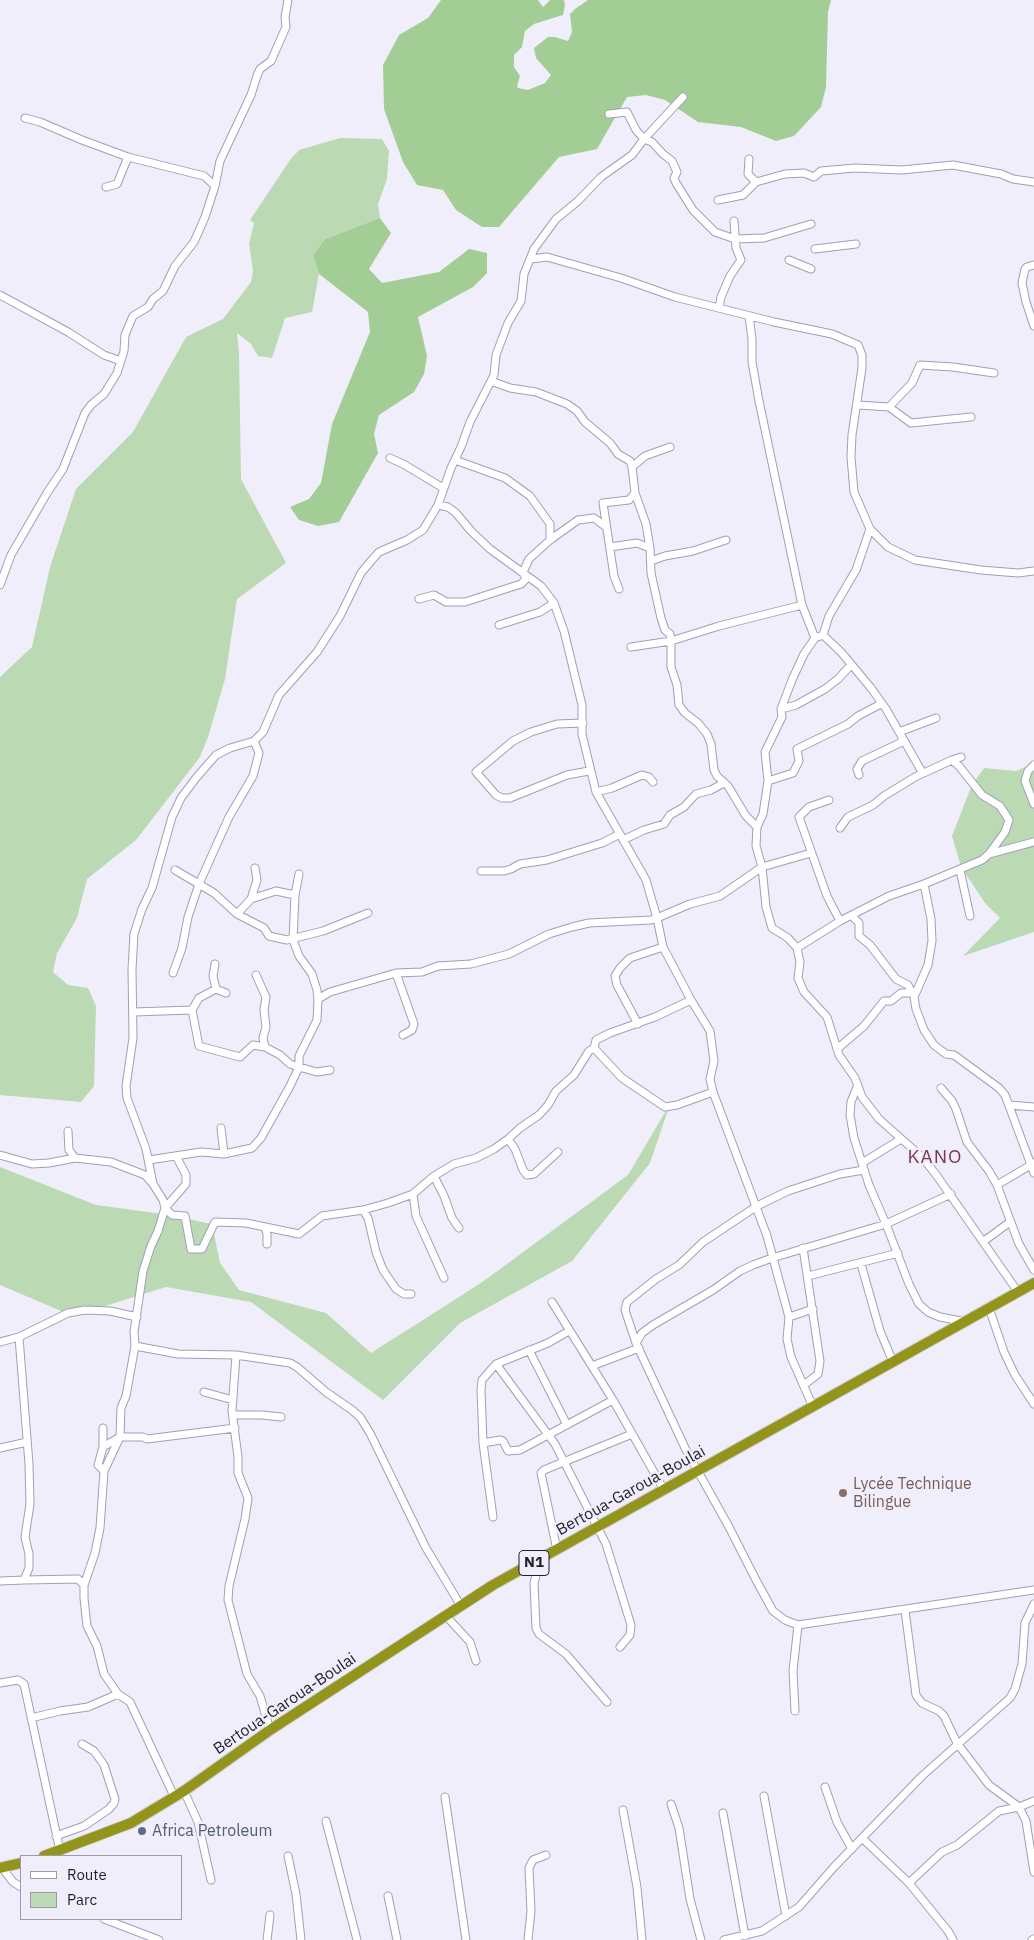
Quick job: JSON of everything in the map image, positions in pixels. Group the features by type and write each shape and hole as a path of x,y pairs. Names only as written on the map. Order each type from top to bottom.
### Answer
{"highway":[{"name":"Bertoua-Garoua-Boulai","path":"47,1855 130,1823 179,1794 270,1730 493,1585 1034,1283"},
{"path":"1,1868 20,1863"}],"street":[{"path":"0,585 16,547 63,469 85,413 111,384 121,360 126,335 133,316 148,306 163,291 175,266 194,242 216,186 220,161 251,95 256,76 260,69 271,61 286,27 285,17 288,0"},
{"path":"532,259 534,249 556,219 578,201 601,177 632,155 682,97"},
{"path":"609,114 627,112 636,130 644,139 652,142 672,161 677,172 674,178 676,183 693,210 715,232 736,239 764,238 811,224"},
{"path":"25,118 128,157 158,166 191,171 204,176 216,186"},
{"path":"106,187 117,184 128,157"},
{"path":"749,159 748,174 756,182"},
{"path":"718,200 743,195 756,182 785,174 804,173 814,177 821,171 855,168 902,170 953,165 1034,182"},
{"path":"719,308 721,297 730,276 741,260 736,248 734,222"},
{"path":"815,248 856,244"},
{"path":"153,1184 141,1134 127,1098 126,1086 134,1038 132,969 134,934 142,909 152,888 172,817 181,798 216,755 230,748 254,741 263,732 279,695 317,652 340,616 361,574 370,561 380,552 408,540 423,530 438,505 470,422 494,375 496,355 508,323 520,301 524,274 528,262 532,259 547,257 621,278 675,297 749,316 832,334 858,346 862,355 862,368 852,435 851,458 854,492 870,529 888,546 915,560 981,570 1018,573 1034,571"},
{"path":"789,260 811,270"},
{"path":"1034,265 1027,267 1023,275 1026,302 1034,326"},
{"path":"0,296 68,332 104,355 121,360"},
{"path":"1026,302 1034,307"},
{"path":"749,316 752,362 802,605 815,638"},
{"path":"889,407 912,383 920,365 953,367 994,373"},
{"path":"491,381 510,388 536,392 567,404 577,411 585,422 610,443 618,454 630,461 635,493 646,524 650,548 651,573 661,618 665,630 670,634 671,667 677,685 679,705 707,734 711,744 714,770 717,776 723,781 746,816 757,827"},
{"path":"858,404 889,407 911,424 971,418"},
{"path":"632,467 645,456 670,447"},
{"path":"390,458 443,488"},
{"path":"455,460 505,478 530,496 550,524 550,540"},
{"path":"619,589 614,576 603,503 629,500 635,493"},
{"path":"438,505 448,507 456,513 471,532 490,549 541,586 554,604 564,631 582,704 582,734 589,771 596,792 646,880 663,947 710,1031 714,1061 710,1079 713,1092 768,1236 772,1258 789,1317 787,1339 791,1356 814,1407"},
{"path":"419,599 434,595 446,602 465,602 521,584 526,579 523,572 529,559 550,540 578,520 594,518 606,527"},
{"path":"823,635 829,616 856,570 870,529"},
{"path":"651,561 665,556 693,551 726,540"},
{"path":"610,547 637,543 650,548"},
{"path":"500,625 540,612 554,604"},
{"path":"631,647 671,641 719,626 802,605"},
{"path":"823,635 815,638 804,654 781,709 782,717 765,752 768,781 763,814 757,827 756,846 762,867 766,907 772,928 788,938 797,948 800,962 798,978 804,992 827,1017 839,1056 855,1078 866,1103 901,1139 923,1158 951,1194 1018,1292"},
{"path":"823,635 841,652 871,688 886,709 922,772"},
{"path":"781,709 796,705 825,689 851,665"},
{"path":"768,781 793,773 799,762 797,749 848,724 880,702"},
{"path":"901,736 936,718"},
{"path":"582,723 557,724 531,732 513,742 476,772 496,795 502,798 510,798 566,775 589,771"},
{"path":"859,775 858,766 862,761 902,742 901,736"},
{"path":"173,973 182,948 188,917 199,884 229,817 253,776 259,752 254,741"},
{"path":"840,828 848,817 873,805 922,772 961,757"},
{"path":"797,948 840,921 889,896 974,865 989,854 1005,832 1009,820 1006,812 995,802 982,795 952,760"},
{"path":"1034,765 1028,771 1025,781 1034,804"},
{"path":"596,792 612,788 642,775 649,777 653,782"},
{"path":"480,871 512,870 520,864 547,860 664,824 670,815 684,806 696,794 711,790 722,784 723,781"},
{"path":"828,800 809,807 799,817 810,853 827,896 840,921"},
{"path":"989,854 1034,842"},
{"path":"318,999 330,992 396,973 422,972 438,966 470,964 509,954 548,934 589,923 651,920 690,904 720,896 762,867 810,853"},
{"path":"237,914 251,898 257,880 255,868"},
{"path":"176,870 214,893 237,914 264,928 269,936 286,940 293,940 324,931 368,913"},
{"path":"960,870 970,916"},
{"path":"148,1160 201,1152 224,1154 252,1148 260,1138 299,1067 299,1056 317,1020 318,999 312,974 300,956 293,940 294,895 298,874"},
{"path":"924,884 932,919 932,941 928,965 914,998 924,1030 934,1045 946,1054 954,1055 999,1088 1005,1095 1034,1173"},
{"path":"251,898 276,891 294,895"},
{"path":"837,1049 864,1026 884,1002 891,1001 901,993 912,993 908,985 896,979 870,945 860,936 859,923 852,916"},
{"path":"638,1024 617,985 615,976 630,958 663,947"},
{"path":"216,964 213,976 216,989"},
{"path":"396,973 414,1024 412,1030 403,1035"},
{"path":"256,975 266,997 264,1010 266,1027 263,1038 266,1047"},
{"path":"226,992 216,989 199,998 192,1010 199,1046 240,1057 252,1045 266,1047 280,1055 290,1064 317,1072 330,1070"},
{"path":"164,1208 172,1215 185,1216 191,1249 202,1249 215,1222 246,1223 299,1234 322,1216 363,1210 413,1194 434,1176 454,1164 476,1158 494,1149 539,1115 548,1105 556,1091 574,1075 589,1052 594,1048 596,1040 610,1033 638,1024 691,1000"},
{"path":"134,1012 192,1010"},
{"path":"594,1048 622,1078 665,1106 677,1105 713,1092"},
{"path":"857,1086 851,1102 850,1115 863,1166 919,1304 928,1312 940,1317 966,1322"},
{"path":"940,1088 956,1108 967,1142 997,1185 1019,1244 1034,1270"},
{"path":"1008,1105 1034,1108"},
{"path":"221,1128 224,1154"},
{"path":"68,1131 69,1150 75,1158"},
{"path":"508,1139 515,1149 523,1170 527,1175 534,1174 558,1152"},
{"path":"901,1139 863,1166 807,1184 757,1206 703,1242 679,1265 656,1278 627,1302 625,1310 638,1345 686,1450 773,1610 785,1620 798,1625 1034,1590"},
{"path":"0,1155 32,1164 75,1158 111,1162 145,1175 163,1200 164,1208 158,1231 151,1246 138,1293 134,1332 135,1346 126,1396 121,1408 120,1438 104,1472 100,1528 95,1553 84,1585 87,1626 97,1646 104,1674 118,1694 130,1702 179,1794 198,1822 211,1880"},
{"path":"164,1208 186,1184 186,1175 176,1156"},
{"path":"997,1185 1032,1164"},
{"path":"434,1176 452,1218 459,1228"},
{"path":"413,1194 416,1216 444,1278"},
{"path":"592,1366 638,1345 642,1333 653,1325 740,1272 772,1258 886,1224 951,1194"},
{"path":"363,1210 368,1218 376,1252 383,1270 396,1289 404,1294 411,1294"},
{"path":"984,1241 1010,1222"},
{"path":"265,1228 268,1234 267,1244"},
{"path":"803,1248 820,1367 818,1374 804,1385"},
{"path":"808,1276 898,1254"},
{"path":"862,1264 880,1331 894,1362"},
{"path":"552,1302 592,1366 664,1490"},
{"path":"990,1308 1004,1352 1015,1375 1034,1404"},
{"path":"789,1317 813,1309"},
{"path":"0,1342 19,1337 68,1313 85,1310 110,1311 137,1317"},
{"path":"493,1518 483,1443 482,1380 496,1364 548,1343 569,1331"},
{"path":"19,1337 30,1504 25,1537 29,1554 29,1568 24,1580"},
{"path":"135,1346 178,1354 236,1355 290,1363 360,1417 370,1433 426,1548 461,1606"},
{"path":"529,1350 567,1425"},
{"path":"236,1355 233,1415 238,1473 248,1498 245,1520 229,1586 228,1600 247,1674 260,1696 270,1730"},
{"path":"496,1364 566,1462 606,1544 631,1625 630,1635 620,1647"},
{"path":"204,1392 233,1400"},
{"path":"483,1443 500,1440 503,1441 508,1451 520,1450 612,1400"},
{"path":"233,1415 281,1417"},
{"path":"103,1428 102,1448 98,1465 104,1472"},
{"path":"102,1448 120,1438 142,1437 147,1439 235,1428"},
{"path":"557,1550 550,1510 541,1476 544,1470 632,1434"},
{"path":"0,1448 27,1442"},
{"path":"540,1560 534,1584 536,1628 539,1634 566,1654 607,1702"},
{"path":"0,1581 78,1579 84,1585"},
{"path":"724,1940 762,1931 799,1907 922,1776 1010,1698 1015,1689 1022,1664 1026,1623 1034,1604"},
{"path":"905,1610 916,1695 922,1703 939,1710 944,1716 958,1743 989,1785 1019,1807 1026,1821 1034,1872"},
{"path":"446,1616 470,1642 476,1661"},
{"path":"795,1711 793,1671 798,1625"},
{"path":"0,1683 21,1680 24,1684 60,1851"},
{"path":"31,1718 60,1710 88,1707 118,1694"},
{"path":"56,1836 84,1826 109,1809 114,1803 115,1799 104,1765 94,1751 82,1744"},
{"path":"825,1787 837,1822 852,1849"},
{"path":"445,1796 466,1940"},
{"path":"764,1796 786,1916"},
{"path":"908,1883 942,1852 957,1844 999,1811 1019,1807 1034,1801"},
{"path":"671,1804 679,1828 690,1899 701,1940"},
{"path":"623,1810 638,1895 642,1940"},
{"path":"723,1813 745,1936"},
{"path":"326,1821 357,1940"},
{"path":"862,1838 908,1883 948,1931 953,1940"},
{"path":"528,1940 531,1911 529,1868 533,1860 546,1855"},
{"path":"288,1856 296,1894 301,1940"},
{"path":"1,1868 13,1882 20,1886"},
{"path":"388,1896 397,1940"},
{"path":"267,1940 270,1915"},
{"path":"107,1920 159,1940"}],"green space":[{"path":"441,0 538,0 543,7 550,0 564,0 563,15 534,24 525,31 522,47 514,55 514,67 520,76 517,86 518,88 528,90 545,83 551,75 536,58 534,48 548,37 568,41 572,32 570,14 588,0 831,0 828,12 826,87 821,107 794,136 776,141 741,127 698,122 665,100 646,95 627,97 597,149 559,157 499,227 482,227 456,210 443,190 417,185 403,162 384,109 383,65 399,35 428,18"},
{"path":"340,138 382,139 389,151 387,179 378,204 380,218 325,239 313,255 319,274 312,312 285,318 272,358 258,356 251,344 237,333 241,479 286,563 237,599 225,679 208,737 200,757 136,840 87,879 77,918 57,953 53,972 68,985 88,988 96,1006 94,1086 81,1102 0,1095 0,677 32,647 50,567 76,489 133,432 186,337 223,319 251,282 253,271 249,244 254,223 250,220 290,160 299,150"},
{"path":"380,218 391,233 369,269 382,283 439,272 469,249 487,253 487,273 473,287 418,317 427,356 424,374 414,392 379,415 374,434 378,453 339,522 318,526 299,520 290,507 309,499 321,483 332,424 370,332 368,312 319,274 313,255 325,239"},
{"path":"1034,763 1034,932 963,956 1000,918 985,903 961,867 952,836 972,785 984,768 1016,771"},
{"path":"670,1104 650,1163 572,1261 460,1323 383,1400 251,1302 166,1287 73,1316 0,1285 0,1167 96,1205 163,1214 212,1224 220,1263 239,1290 326,1313 371,1353 481,1283 628,1175"}],"place":[{"name":"Lycée Technique Bilingue","path":"843,1493"},
{"name":"Africa Petroleum","path":"142,1831"}],"district":[{"name":"KANO","path":"935,1158"}]}
